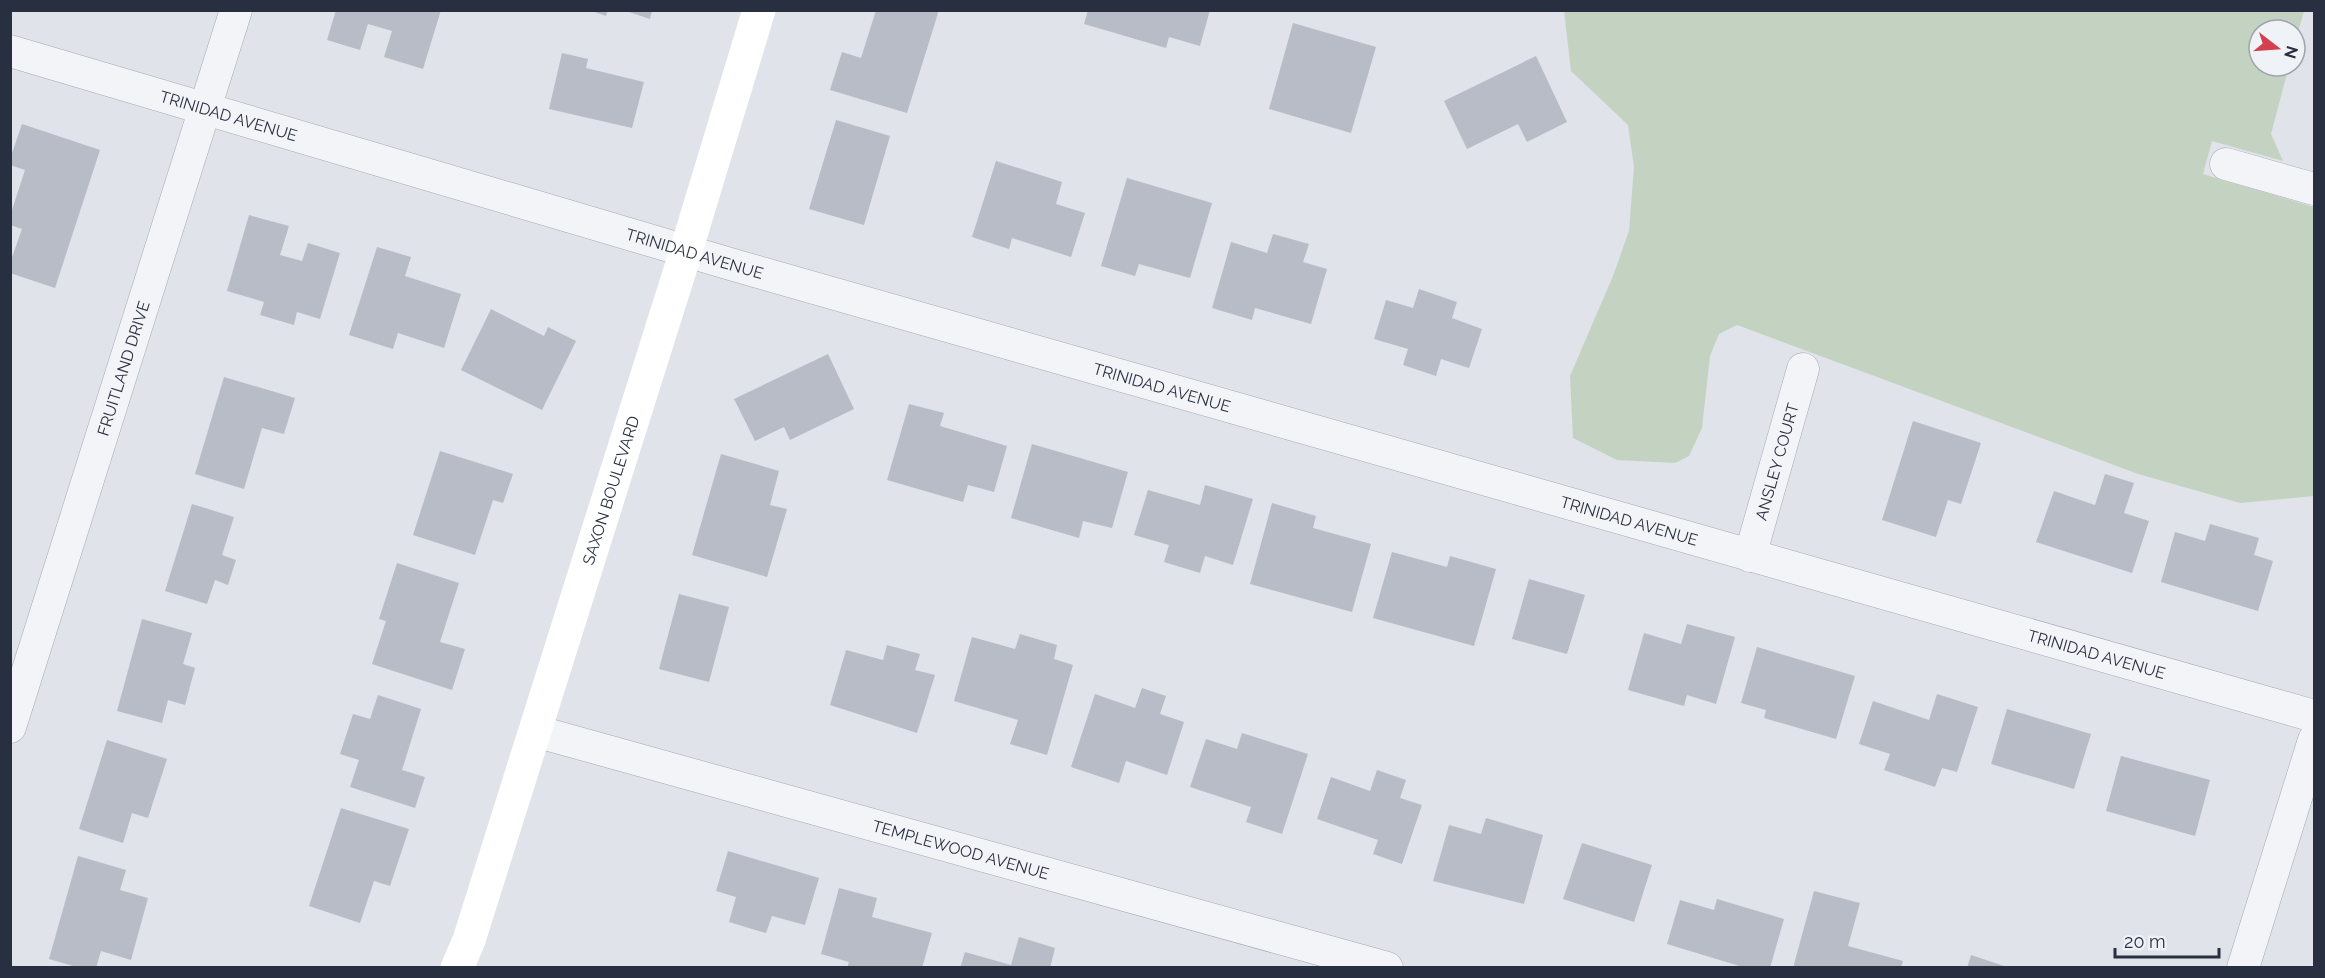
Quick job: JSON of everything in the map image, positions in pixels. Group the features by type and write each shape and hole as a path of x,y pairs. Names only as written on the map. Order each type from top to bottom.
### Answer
{"main road":[{"name":"SAXON BOULEVARD","path":"457,968 469,940 535,731 759,10"}],"street":[{"name":"FRUITLAND DRIVE","path":"10,727 236,10"},
{"name":"TRINIDAD AVENUE","path":"10,51 686,251 2314,716"},
{"path":"2226,164 2314,189"},
{"name":"ANSLEY COURT","path":"1750,556 1803,369"},
{"name":"TEMPLEWOOD AVENUE","path":"535,731 1387,968"},
{"path":"2243,968 2314,740"}],"green space":[{"path":"1564,11 2304,11 2302,18 2247,18 2247,78 2286,78 2271,134 2283,161 2212,141 2203,174 2314,207 2314,496 2240,503 2138,474 1737,325 1719,334 1710,356 1702,428 1689,456 1675,463 1617,460 1573,438 1570,376 1613,276 1629,231 1634,167 1628,125 1571,71"}],"building":[{"path":"336,10 441,10 423,69 384,57 392,31 368,24 360,50 327,40"},
{"path":"589,10 608,10 606,16"},
{"path":"623,10 652,10 650,19"},
{"path":"876,10 939,10 907,113 830,90 842,52 861,58"},
{"path":"1088,10 1210,10 1200,46 1169,37 1166,48 1084,24"},
{"path":"1293,23 1376,47 1351,133 1269,109"},
{"path":"562,53 588,59 586,68 644,82 632,128 549,109"},
{"path":"1536,56 1567,122 1527,142 1518,124 1467,149 1444,101"},
{"path":"836,120 890,136 864,225 809,209"},
{"path":"22,124 100,150 55,288 10,273 10,263 22,229 10,225 10,216 25,170 10,165 10,159"},
{"path":"996,161 1062,182 1056,204 1085,213 1071,257 1012,238 1009,249 972,237"},
{"path":"1127,178 1212,203 1190,278 1139,264 1135,276 1101,266"},
{"path":"249,215 289,226 280,255 302,261 308,243 340,253 320,319 297,312 294,325 260,315 264,302 227,291"},
{"path":"1273,234 1309,244 1303,262 1327,269 1311,324 1255,308 1252,320 1212,308 1231,242 1267,253"},
{"path":"377,247 411,257 405,276 461,294 444,348 398,333 393,349 349,335"},
{"path":"1419,289 1457,302 1452,318 1482,329 1469,368 1441,359 1436,376 1403,365 1408,349 1374,339 1386,300 1413,308"},
{"path":"491,309 544,336 548,327 576,341 542,410 461,370"},
{"path":"828,354 854,409 790,440 784,427 755,441 734,399"},
{"path":"224,377 295,398 284,434 262,428 244,489 195,474"},
{"path":"909,404 944,413 940,426 1007,446 994,492 968,485 963,502 887,480"},
{"path":"1913,421 1981,443 1961,504 1948,500 1936,537 1882,520"},
{"path":"1032,444 1128,472 1112,528 1083,521 1079,538 1011,518"},
{"path":"440,451 513,474 503,503 493,500 475,555 413,535"},
{"path":"721,454 779,471 770,505 787,509 767,577 692,555"},
{"path":"2105,474 2134,483 2124,513 2149,521 2132,573 2036,542 2054,491 2095,505"},
{"path":"1205,485 1253,499 1233,565 1205,556 1200,573 1164,562 1169,545 1134,535 1148,490 1200,505"},
{"path":"1272,503 1316,516 1313,528 1371,544 1352,612 1250,584"},
{"path":"192,504 234,517 222,555 236,560 228,585 215,580 207,604 165,591"},
{"path":"2210,524 2259,538 2254,555 2273,561 2258,611 2161,582 2175,532 2205,541"},
{"path":"1392,552 1447,567 1450,556 1496,569 1474,646 1373,618"},
{"path":"397,563 459,583 440,642 465,649 452,690 372,664 386,621 379,619"},
{"path":"1529,579 1585,595 1567,654 1512,639"},
{"path":"679,594 729,607 709,682 659,669"},
{"path":"142,619 192,633 183,664 195,668 185,705 168,700 162,723 117,711"},
{"path":"1687,624 1735,637 1716,704 1687,695 1684,706 1628,690 1644,633 1681,644"},
{"path":"1020,634 1057,645 1054,659 1073,665 1047,755 1010,744 1018,720 954,701 972,637 1015,649"},
{"path":"887,645 920,654 915,670 935,675 917,733 830,705 846,650 883,660"},
{"path":"1757,647 1855,676 1836,739 1764,718 1766,710 1741,703"},
{"path":"1142,688 1166,696 1160,714 1184,722 1167,775 1126,761 1119,783 1071,767 1095,694 1135,708"},
{"path":"1937,694 1978,707 1957,772 1942,768 1935,787 1884,770 1890,754 1859,744 1873,701 1929,720"},
{"path":"378,695 421,709 402,770 425,777 415,808 350,787 359,760 340,754 353,714 370,719"},
{"path":"2007,709 2091,734 2074,789 1991,764"},
{"path":"1242,733 1308,754 1282,834 1246,822 1251,807 1190,787 1206,739 1237,749"},
{"path":"107,740 167,759 148,818 132,813 123,843 79,829"},
{"path":"2121,756 2210,780 2195,836 2106,811"},
{"path":"1377,770 1406,780 1400,798 1422,805 1402,864 1373,854 1378,840 1317,819 1331,777 1370,791"},
{"path":"341,808 409,829 390,886 374,881 360,923 309,906"},
{"path":"1486,818 1543,835 1524,904 1433,881 1449,825 1481,834"},
{"path":"1582,843 1652,865 1634,922 1563,899"},
{"path":"728,851 819,878 805,925 772,916 766,933 729,922 736,897 716,891"},
{"path":"78,856 126,870 120,890 148,898 131,960 101,951 96,968 80,968 49,959"},
{"path":"839,888 877,898 872,917 932,933 922,968 847,968 849,962 821,954"},
{"path":"1814,891 1860,903 1848,946 1903,961 1901,968 1793,968"},
{"path":"1717,899 1784,919 1770,968 1746,968 1667,944 1680,900 1714,910"},
{"path":"1019,937 1055,948 1050,968 960,968 965,952 1011,965"},
{"path":"1971,955 2007,967 2007,968 1967,968"}]}
